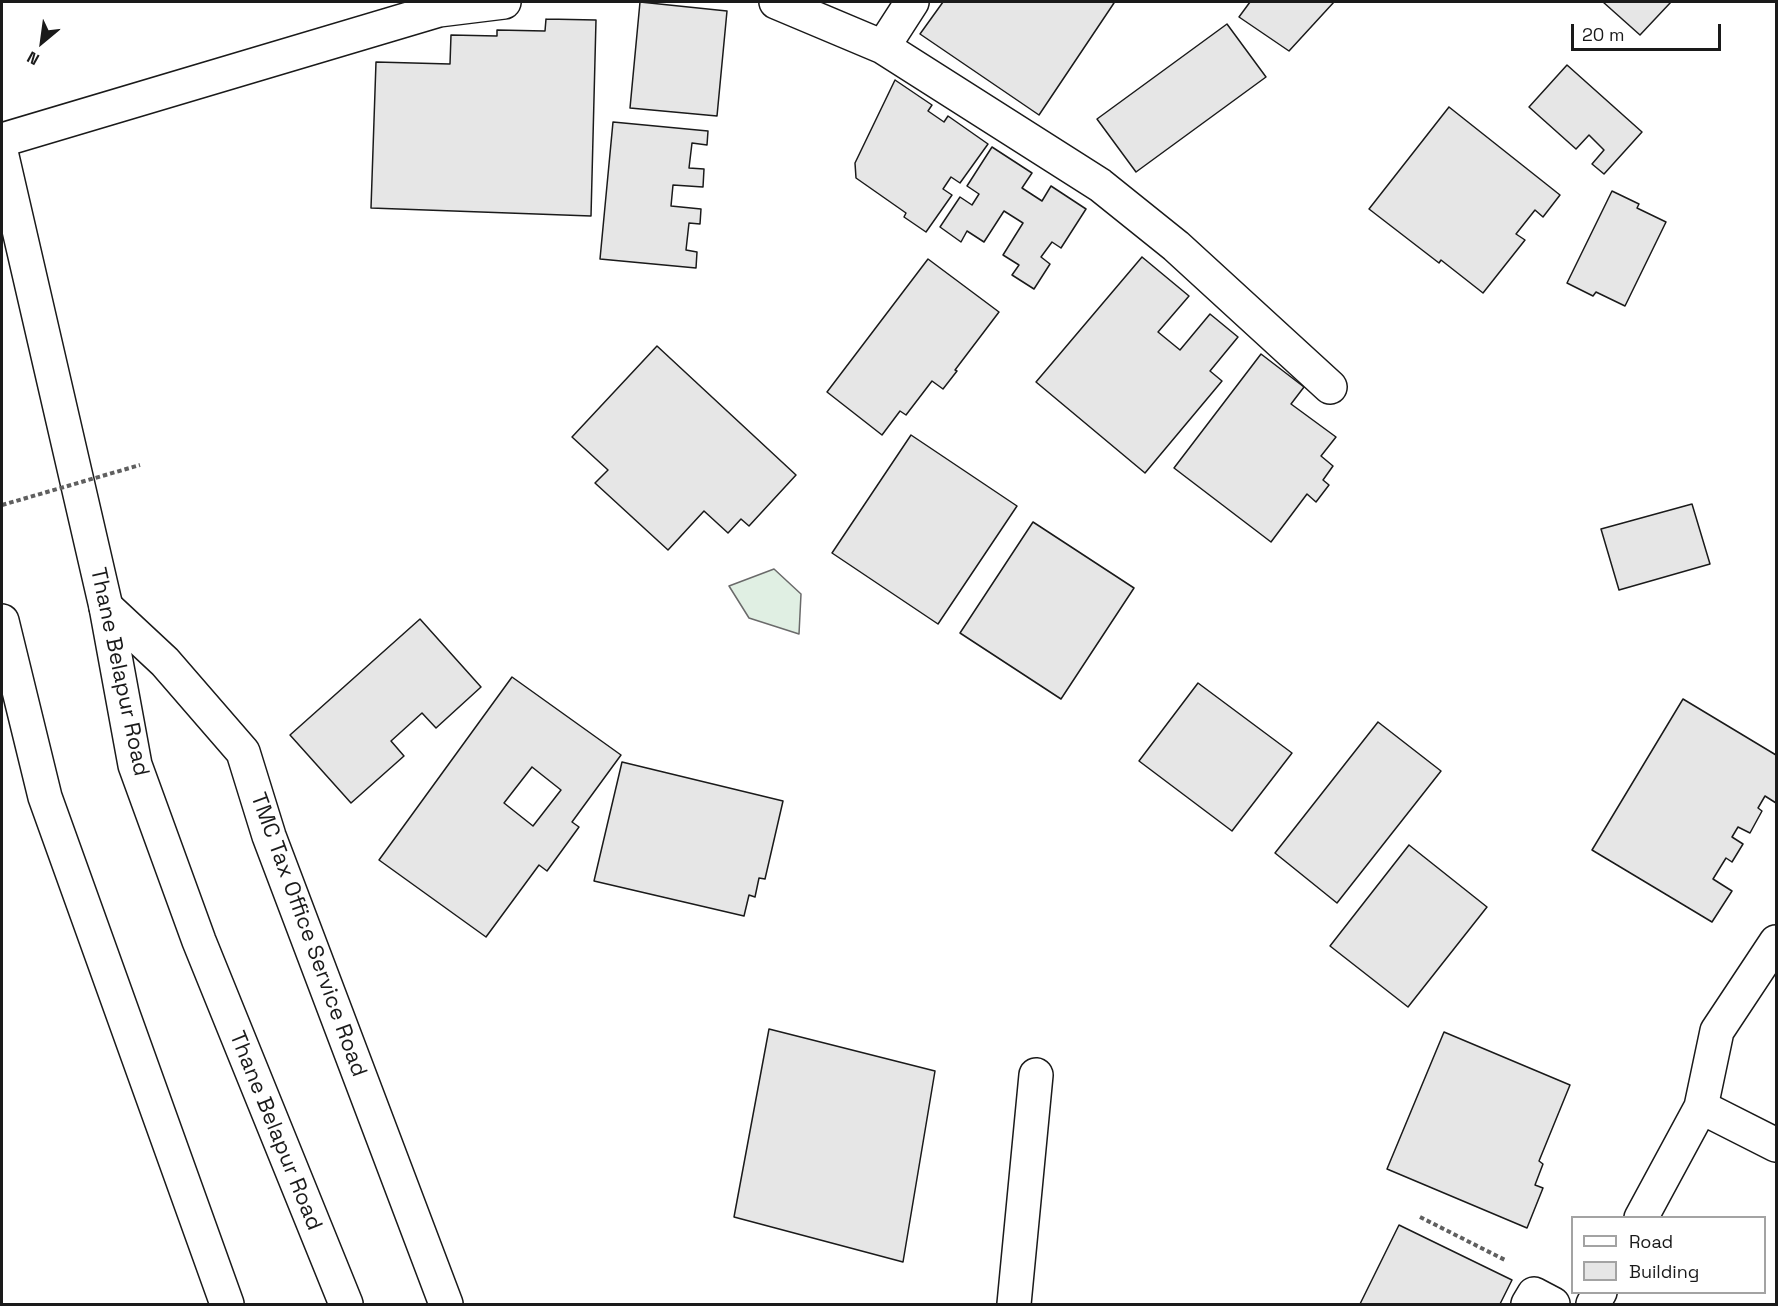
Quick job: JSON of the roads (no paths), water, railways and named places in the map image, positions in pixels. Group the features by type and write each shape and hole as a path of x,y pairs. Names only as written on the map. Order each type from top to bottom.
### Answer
{"street":[{"path":"2,140 439,10 504,2"},
{"path":"776,2 883,47 1100,185 1176,246 1330,387"},
{"path":"883,47 912,2"},
{"name":"Thane Belapur Road","path":"2,156 106,607 135,765 199,941 346,1305"},
{"name":"TMC Tax Office Service Road","path":"106,607 165,662 243,752 269,836 446,1305"},
{"path":"2,621 45,797 227,1305"},
{"path":"1642,1216 1701,1107 1718,1031 1776,942"},
{"path":"1014,1305 1036,1075"},
{"path":"1701,1107 1776,1145"}]}
